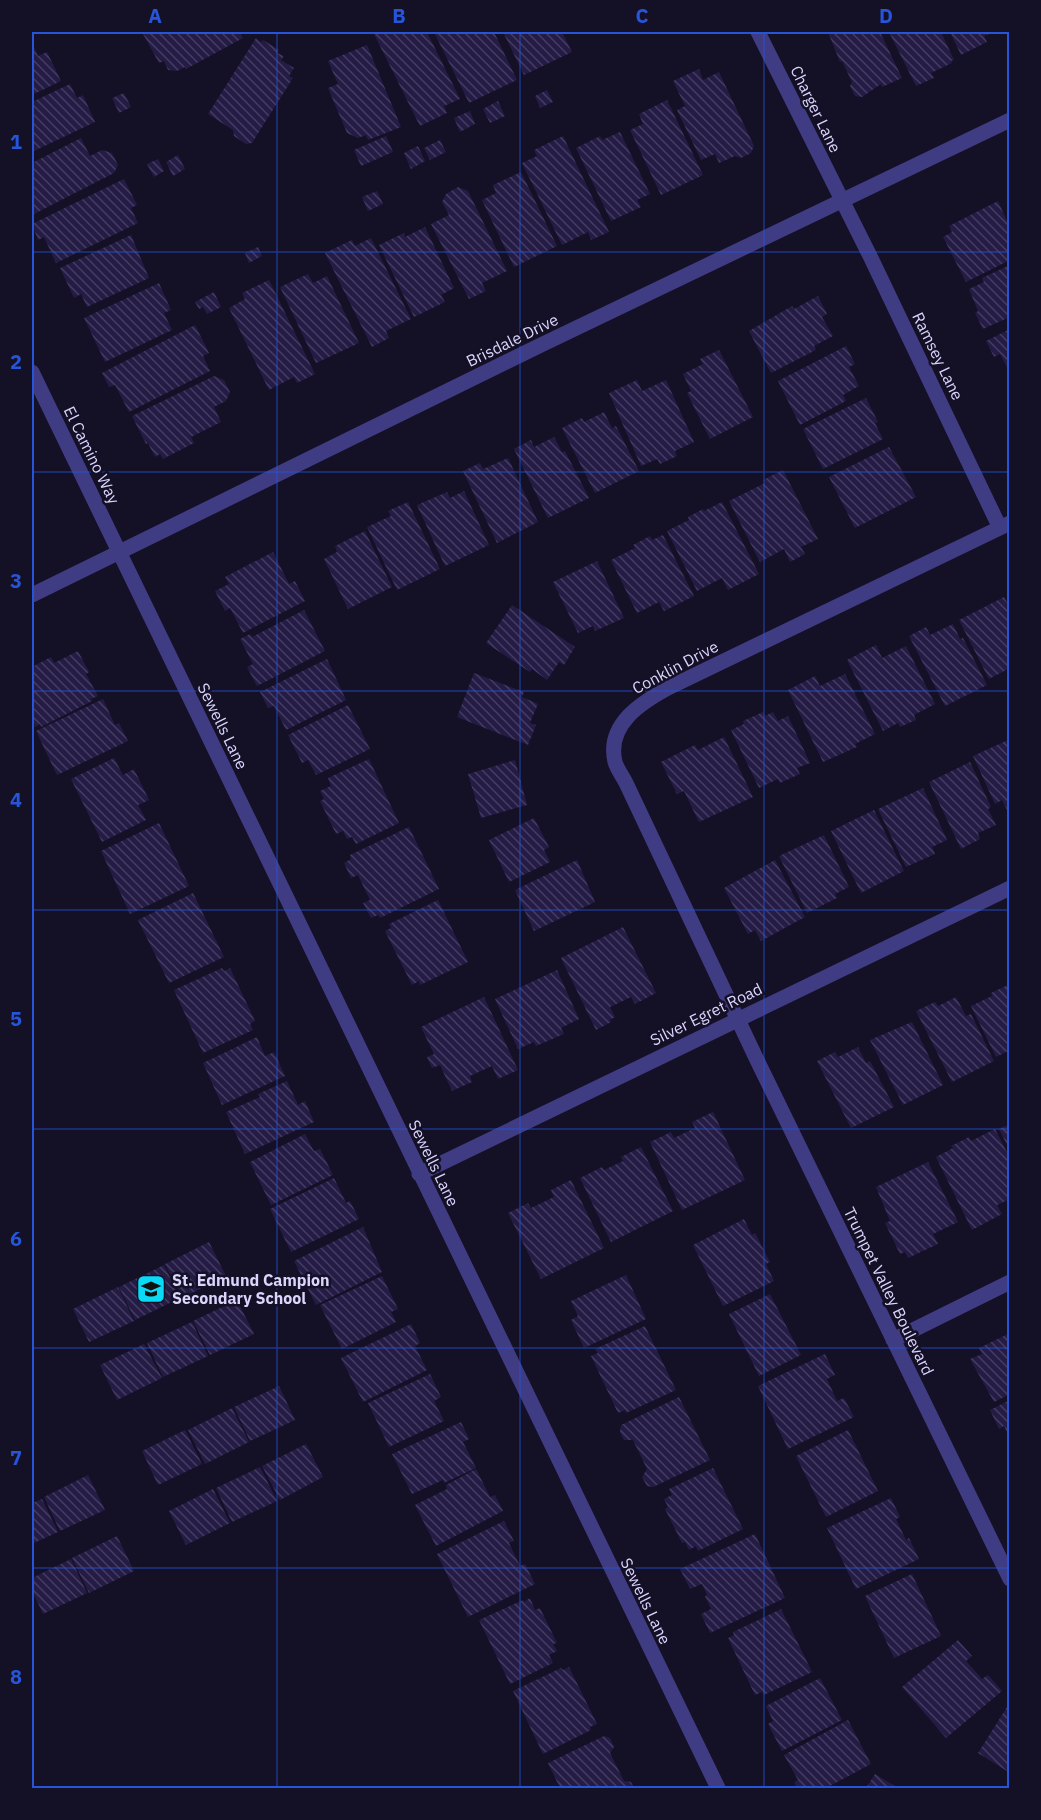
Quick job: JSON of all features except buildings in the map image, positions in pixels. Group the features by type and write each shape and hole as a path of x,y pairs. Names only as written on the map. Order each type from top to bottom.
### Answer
{"street":[{"name":"Charger Lane","path":"758,32 841,201"},
{"name":"Brisdale Drive","path":"32,595 532,349 1010,120"},
{"name":"Ramsey Lane","path":"841,201 1005,525"},
{"name":"El Camino Way","path":"32,372 119,553"},
{"name":"Conklin Drive","path":"738,1018 615,763 615,743 622,722 642,703 670,687 1005,525"},
{"name":"Sewells Lane","path":"119,553 718,1788"},
{"name":"Silver Egret Road","path":"419,1174 1010,888"},
{"name":"Trumpet Valley Boulevard","path":"738,1018 1010,1579"},
{"path":"893,1340 1010,1282"}],"place":[{"name":"St. Edmund Campion Secondary School","path":"151,1289"}]}
